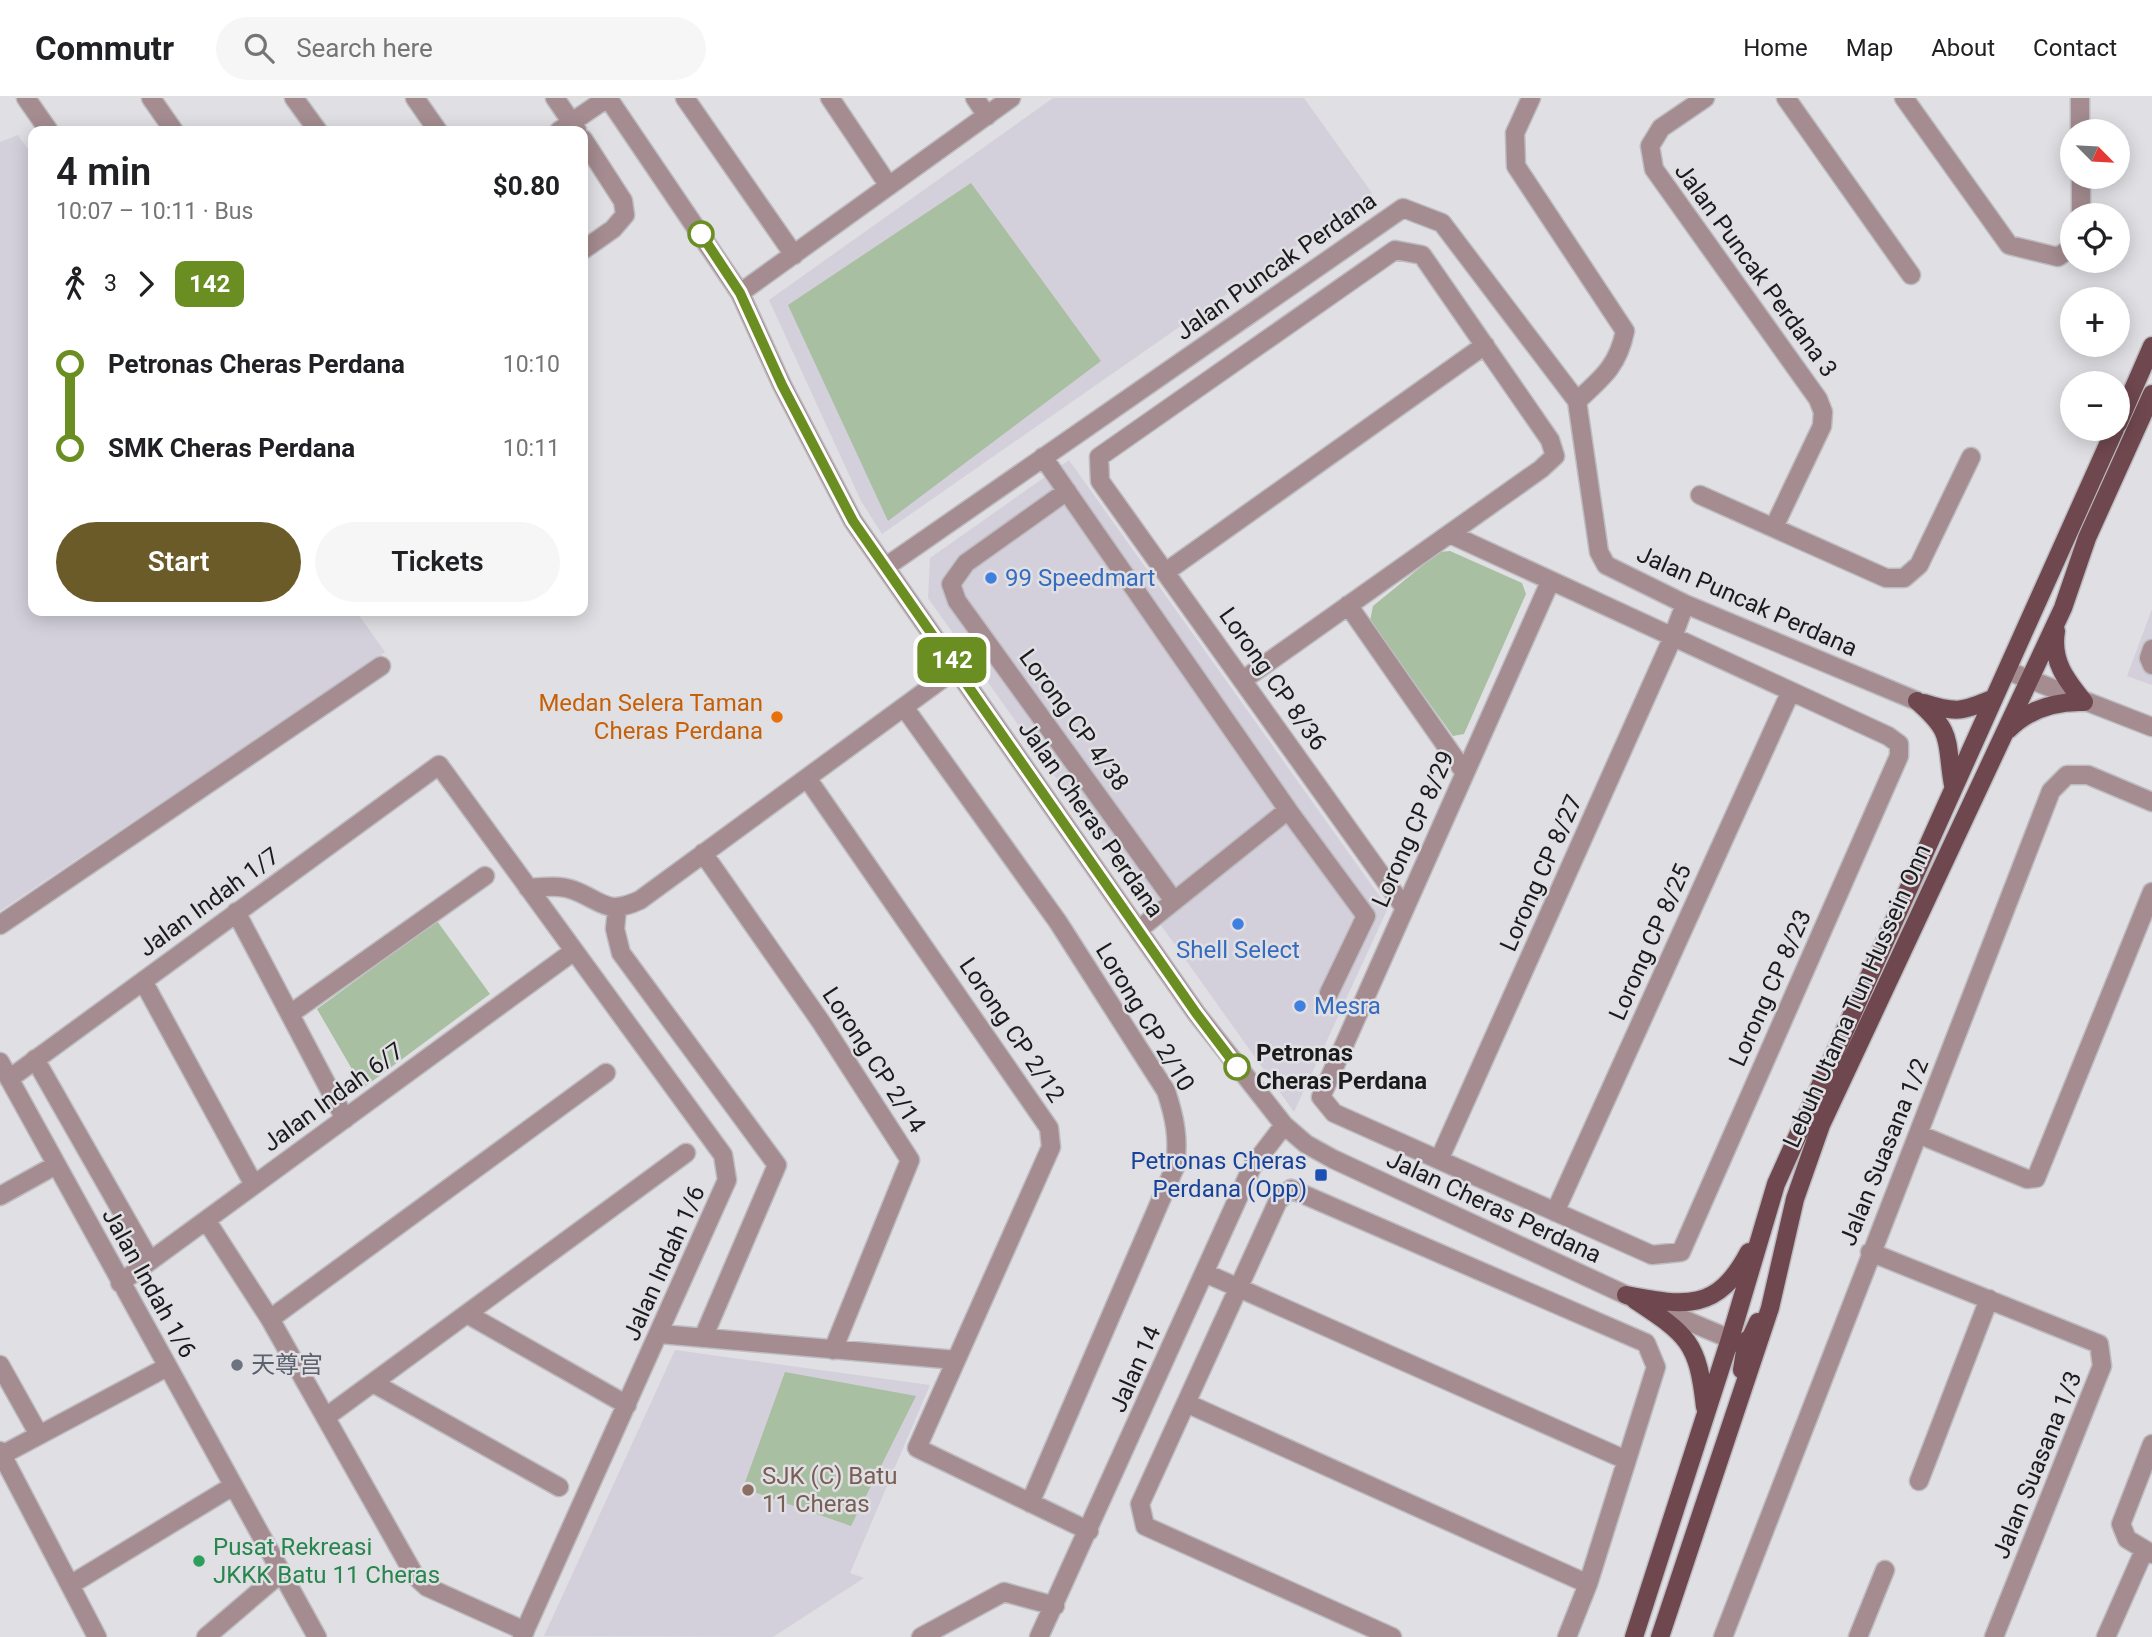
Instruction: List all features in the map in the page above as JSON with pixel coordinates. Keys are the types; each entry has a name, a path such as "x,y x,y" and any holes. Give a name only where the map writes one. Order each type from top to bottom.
{"main road":[{"path":"2130,396 2152,346"},
{"name":"Lebuh Utama Tun Hussein Onn","path":"1660,1637 1770,1308 1795,1199 1821,1125 2057,620 2087,538 2152,394"},
{"name":"Lebuh Utama Tun Hussein Onn","path":"1634,1637 1706,1416 1736,1342 1761,1229 1792,1144 2110,441"},
{"path":"2057,620 2055,657 2064,678 2084,702"},
{"path":"1917,701 1951,711 1966,710 1992,699"},
{"path":"1917,701 1940,720 1948,733 1953,785"},
{"path":"2003,735 2022,718 2045,706 2084,702"},
{"path":"1626,1295 1678,1305 1710,1298 1725,1287 1761,1229"},
{"path":"1725,1441 1728,1412 1745,1361 1736,1342 1756,1327 1772,1274 1778,1266"},
{"path":"1626,1295 1684,1335 1695,1352 1706,1416"}],"street":[{"path":"26,98 46,126"},
{"path":"151,98 171,126"},
{"path":"294,98 314,126"},
{"path":"415,98 435,126"},
{"path":"555,98 568,126"},
{"path":"572,126 607,98"},
{"name":"Jalan Cheras Perdana","path":"607,98 740,293 782,385 853,521 887,566 1196,1013 1284,1125 1306,1144 1333,1159 1626,1295 1736,1342"},
{"path":"685,98 794,255"},
{"path":"830,98 889,186"},
{"path":"975,98 987,116"},
{"path":"740,293 1011,98"},
{"path":"1531,98 1515,133 1516,166 1625,331 1620,355 1577,401"},
{"name":"Jalan Puncak Perdana 3","path":"1705,98 1661,128 1650,146 1654,169 1818,399 1823,412 1822,426 1774,527"},
{"path":"1786,98 1911,275"},
{"path":"1904,98 2009,245 2060,251"},
{"path":"2080,98 2080,119"},
{"path":"588,147 623,201 625,215 613,229 588,246"},
{"name":"Jalan Puncak Perdana","path":"887,566 1402,208 1442,223 1577,401 1599,552 1606,565 1685,604 1917,701"},
{"name":"Lorong CP 8/36","path":"1404,907 1167,571 1100,481 1099,457 1395,250 1422,255 1485,345"},
{"path":"1167,571 1485,345 1550,440 1555,456 1541,469 1243,680"},
{"path":"1043,457 1287,810 1366,916 1329,993"},
{"path":"1700,495 1886,578 1904,578 1919,565 1971,457"},
{"name":"Lorong CP 4/38","path":"1067,491 966,563 951,584 957,601 1174,901"},
{"path":"1450,534 1790,692"},
{"name":"Lorong CP 8/29","path":"1439,1160 1334,1113 1321,1097 1550,582"},
{"name":"Lorong CP 8/27","path":"1439,1160 1672,639 1685,604"},
{"path":"1348,605 1465,773"},
{"path":"0,925 381,666"},
{"path":"528,888 556,887 574,891 600,906 617,909 640,900 957,668"},
{"path":"2008,671 2152,727"},
{"name":"Lorong CP 8/23","path":"1555,1212 1652,1255 1681,1252 1899,756 1899,744 1888,736 1790,692"},
{"name":"Lorong CP 8/25","path":"1555,1212 1790,692"},
{"name":"Lorong CP 2/10","path":"904,707 1058,922 1166,1091 1176,1121 1178,1145 1175,1167 1030,1503"},
{"name":"Jalan Indah 1/6","path":"439,765 723,1155 727,1180 524,1634"},
{"name":"Jalan Indah 1/7","path":"9,1079 439,765"},
{"name":"Jalan Suasana 1/2","path":"1723,1637 1870,1252 2051,791 2067,775 2088,775 2152,802"},
{"name":"Lorong CP 2/12","path":"807,778 1049,1128 1051,1147 917,1448 1030,1503"},
{"path":"1139,930 1287,810"},
{"name":"Lorong CP 2/14","path":"703,853 821,1022 910,1160 833,1350"},
{"path":"290,1014 485,876"},
{"path":"1918,1134 2027,1179 2036,1178 2152,892"},
{"path":"617,909 615,929 621,953 776,1165 703,1338"},
{"path":"236,912 345,1119"},
{"name":"Jalan Indah 6/7","path":"120,1283 574,951"},
{"path":"143,981 254,1185"},
{"path":"35,1059 150,1261"},
{"name":"Jalan Indah 1/6","path":"0,1062 317,1637"},
{"path":"270,1319 606,1073"},
{"name":"Jalan 14","path":"1039,1637 1252,1167 1284,1125"},
{"path":"326,1417 686,1153"},
{"path":"1439,1160 1555,1212"},
{"path":"0,1196 56,1165"},
{"path":"1392,1637 1145,1526 1140,1504 1278,1201 1291,1189 1646,1343 1656,1367 1588,1584 1567,1637"},
{"path":"206,1220 270,1319 415,1576 427,1587 524,1634"},
{"name":"Jalan Suasana 1/3","path":"1870,1252 2099,1344 2102,1366 1994,1637"},
{"path":"1205,1273 1626,1460"},
{"path":"1919,1481 1989,1300"},
{"path":"467,1314 627,1405"},
{"path":"660,1334 956,1360"},
{"path":"0,1365 38,1433"},
{"path":"97,1637 1,1454 167,1367"},
{"path":"373,1383 559,1487"},
{"path":"1186,1403 1588,1584"},
{"path":"2106,1637 2148,1553 2127,1539 2121,1524 2152,1444"},
{"path":"69,1585 233,1486"},
{"path":"1030,1503 1089,1531"},
{"path":"1858,1637 1885,1570"},
{"path":"206,1637 281,1573"},
{"path":"921,1637 1004,1592 1055,1606"}],"shaded area":[{"path":"1053,98 1304,98 1372,193 882,534 861,501 769,300"},
{"path":"18,135 28,149 28,616 360,616 385,652 0,911 0,142"},
{"path":"1069,460 1388,908 1294,1112 928,598 930,558"},
{"path":"2152,609 2152,685 2127,676"},
{"name":"SJK (C) Batu 11 Cheras","path":"675,1350 930,1385 850,1573 864,1578 773,1637 544,1636"}],"green space":[{"path":"971,183 1101,361 888,521 788,305"},
{"path":"1450,551 1522,583 1526,594 1464,734 1453,736 1370,621 1373,606 1439,552"},
{"path":"437,921 490,994 363,1088 317,1009"},
{"path":"785,1372 916,1396 851,1526 743,1488"}],"bus line":[{"name":"142","path":"701,234 740,293 782,385 853,521 887,566 1196,1013 1237,1067"}],"place":[{"name":"99 Speedmart","path":"991,578"},
{"name":"Medan Selera Taman Cheras Perdana","path":"777,717"},
{"name":"Shell Select","path":"1238,924"},
{"name":"Mesra","path":"1300,1006"},
{"name":"Petronas Cheras Perdana","path":"1237,1067"},
{"name":"Petronas Cheras Perdana (Opp)","path":"1321,1175"},
{"name":"天尊宫","path":"237,1365"},
{"name":"SJK (C) Batu 11 Cheras","path":"748,1490"},
{"name":"Pusat Rekreasi JKKK Batu 11 Cheras","path":"199,1561"}]}
